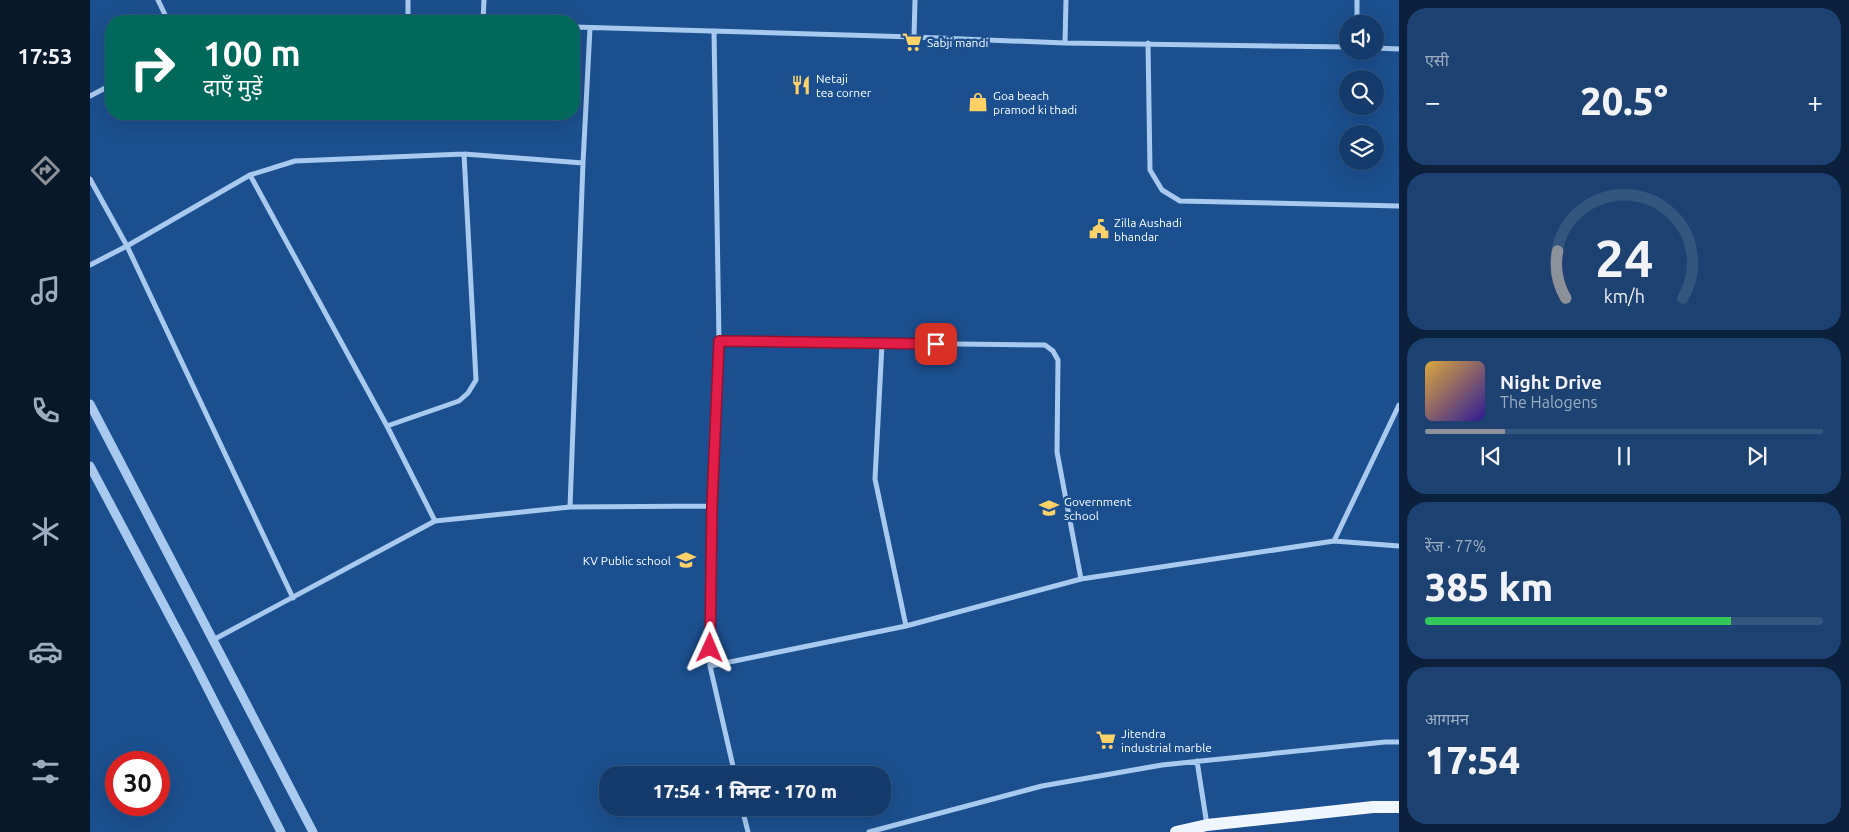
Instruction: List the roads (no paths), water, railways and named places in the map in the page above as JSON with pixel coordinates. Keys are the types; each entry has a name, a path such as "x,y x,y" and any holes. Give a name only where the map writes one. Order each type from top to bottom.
{"main road":[{"path":"1176,832 1207,825 1374,807 1399,807"}],"street":[{"path":"158,0 165,15"},
{"path":"408,0 408,15"},
{"path":"483,15 484,0"},
{"path":"914,36 915,0"},
{"path":"1065,43 1066,0"},
{"path":"1357,0 1357,15"},
{"path":"580,27 914,36 1065,43 1339,47"},
{"path":"570,507 590,28"},
{"path":"714,31 719,341 712,506 710,666 733,766"},
{"path":"1148,43 1150,170 1162,190 1180,201 1399,206"},
{"path":"1384,48 1399,49"},
{"path":"90,96 105,88"},
{"path":"90,265 127,246 250,175 295,161 464,154 583,163"},
{"path":"387,426 459,401 468,393 476,380 464,154"},
{"path":"250,175 387,426 435,521"},
{"path":"90,179 127,246 293,598"},
{"path":"719,341 1045,345 1053,351 1058,360 1057,452 1081,579"},
{"path":"882,344 874,478 906,626"},
{"path":"90,404 313,832"},
{"path":"1334,541 1399,405"},
{"path":"90,466 193,660 281,832"},
{"path":"212,640 435,521 570,507 712,506"},
{"path":"710,666 906,626 1081,579 1334,541 1399,546"},
{"path":"868,832 1042,786 1162,765 1399,742"},
{"path":"1197,761 1207,825"},
{"path":"744,816 748,832"}],"place":[{"name":"Sabji mandi","path":"912,42"},
{"name":"Netaji tea corner","path":"801,85"},
{"name":"Goa beach pramod ki thadi","path":"978,102"},
{"name":"Zilla Aushadi bhandar","path":"1099,229"},
{"name":"Government school","path":"1049,508"},
{"name":"KV Public school","path":"686,560"},
{"name":"Jitendra industrial marble","path":"1106,740"}]}
